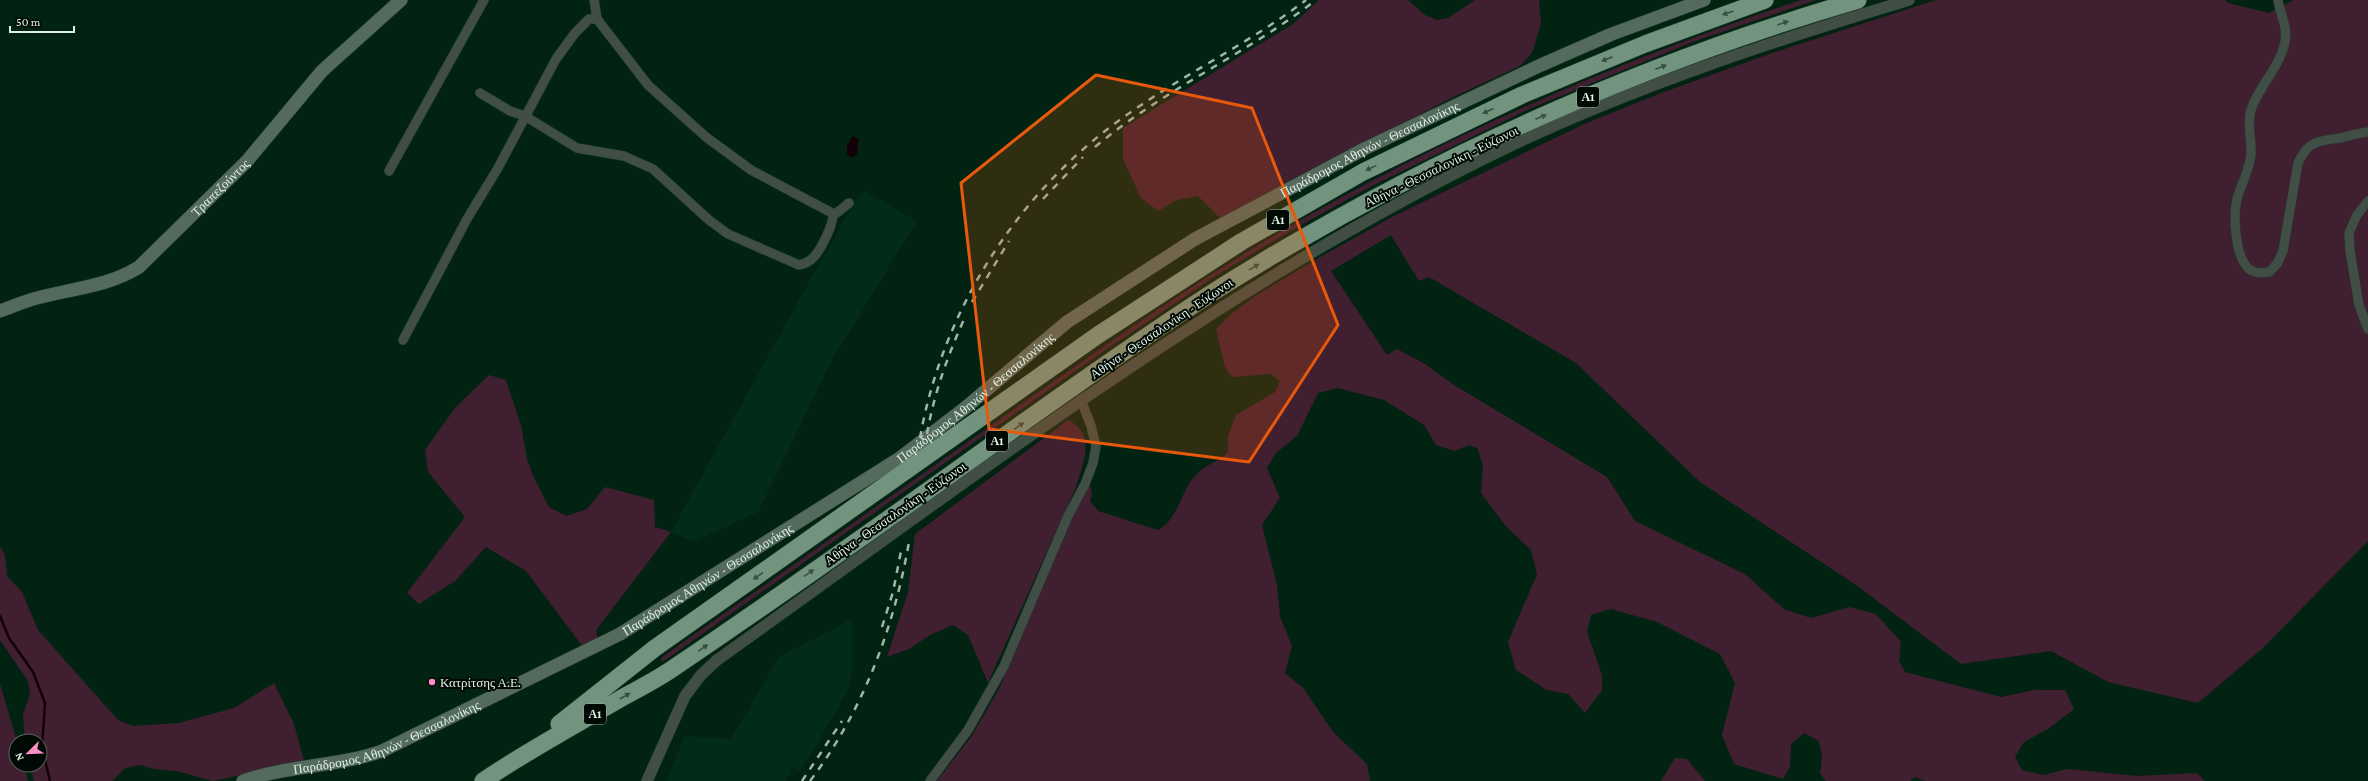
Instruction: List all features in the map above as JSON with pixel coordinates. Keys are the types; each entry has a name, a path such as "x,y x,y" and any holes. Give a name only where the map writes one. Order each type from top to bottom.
{"highway":[{"name":"Αθήνα - Θεσσαλονίκη - Εύζωνοι","path":"483,781 518,757 655,648 1098,335 1208,262 1363,172 1516,98 1645,44 1765,0"},
{"name":"Αθήνα - Θεσσαλονίκη - Εύζωνοι","path":"518,757 671,670 1114,357 1224,285 1330,222 1445,163 1534,120 1699,52 1803,16 1858,0"}],"main road":[{"name":"Τραπεζούντος","path":"0,311 41,296 99,285 120,278 139,267 247,160 322,71 401,0"},
{"name":"Παράδρομος Αθηνών - Θεσσαλονίκης","path":"243,781 274,772 350,760 382,751 603,644 900,458 965,408 1067,322 1195,239 1366,148 1541,64 1612,34 1704,0"}],"street":[{"path":"389,171 484,0"},
{"path":"594,0 597,19 648,85 706,137 751,170 832,213 834,216"},
{"path":"647,781 685,696 701,675 717,660 1081,400 1177,337 1343,235 1507,148 1600,106 1686,74 1822,26 1909,0"},
{"path":"2278,0 2285,23 2286,41 2277,64 2252,108 2249,121 2252,139 2251,156 2247,174 2238,197 2235,213 2236,232 2243,260 2250,269 2260,274 2270,272 2283,251 2298,163 2303,151 2312,144 2324,140 2368,132"},
{"path":"402,340 467,219 498,168 525,116 565,46 589,20 597,19"},
{"path":"480,93 510,111 525,116 577,148 624,156 648,167 709,220 728,234 799,265 807,263 814,257 833,222 834,216 849,203"},
{"path":"2368,201 2357,216 2350,233 2350,251 2359,305 2368,329"},
{"path":"930,781 968,730 1000,673 1068,516 1085,484 1093,463 1096,446 1091,426 1081,400"}],"highlighted area":[{"path":"1096,75 1252,108 1338,325 1249,462 989,429 961,183"}],"shaded area":[{"path":"1319,0 1408,0 1425,15 1437,20 1448,18 1475,0 1539,0 1541,24 1532,53 1520,66 1451,98 1222,220 1198,196 1177,200 1158,211 1141,198 1123,159 1123,128 1293,24"},
{"path":"1801,0 1816,0 1695,41 1529,109 1370,187 1285,234 1217,275 1108,348 664,661 661,661 662,657 1099,350 1170,301 1280,232 1405,164 1534,102 1667,48"},
{"path":"1936,0 2225,0 2228,3 2269,13 2293,0 2368,0 2368,541 2264,647 2198,703 2108,682 2051,651 1961,664 1856,585 1700,482 1576,363 1429,277 1419,281 1391,235 1331,271 1387,355 1397,349 1425,364 1454,385 1607,477 1635,521 1745,574 1784,609 1811,618 1850,607 1876,614 1901,642 1899,661 1905,672 2001,697 2034,690 2065,690 2074,709 2048,729 2024,742 2015,757 2022,770 2043,775 2068,769 2137,776 2197,773 2205,781 1925,781 1915,777 1910,781 1826,781 1820,773 1822,757 1819,741 1804,733 1791,744 1790,767 1783,779 1734,764 1722,735 1735,683 1720,654 1657,622 1611,609 1591,615 1587,632 1602,675 1602,690 1585,713 1568,694 1547,690 1516,670 1508,642 1537,574 1531,550 1505,525 1481,493 1483,465 1477,448 1469,445 1454,451 1436,445 1424,425 1384,400 1338,388 1318,393 1297,436 1276,453 1267,468 1280,498 1262,525 1277,585 1280,616 1292,646 1285,673 1303,688 1334,733 1367,764 1370,781 937,781 971,737 998,691 1080,500 1090,484 1092,494 1090,501 1098,511 1158,530 1171,519 1186,489 1196,475 1203,468 1220,459 1228,452 1228,436 1236,415 1275,392 1280,381 1271,374 1232,377 1225,367 1216,329 1231,314 1258,294 1392,217 1584,124 1661,93 1772,53"},
{"path":"852,136 859,139 857,154 852,158 847,155 847,146"},
{"path":"865,191 917,221 832,360 758,512 693,542 671,532 810,280 855,202"},
{"path":"489,375 506,380 521,425 527,459 533,475 549,507 567,516 587,509 605,487 654,500 655,527 671,532 596,630 598,640 583,647 526,571 486,547 455,581 419,604 407,593 465,517 428,472 425,450 455,408"},
{"path":"1068,420 1077,426 1085,441 1084,460 1081,470 1075,489 988,683 968,635 953,625 930,635 909,649 887,657 908,592 915,534"},
{"path":"0,547 5,555 7,576 22,592 38,630 118,720 133,726 179,723 234,708 274,683 294,724 304,761 213,781 177,771 154,769 139,765 125,768 112,781 34,781 32,773 48,773 48,733 24,733 23,715 30,694 28,681 0,640"},
{"path":"852,619 852,672 847,692 801,771 792,767 786,781 667,781 684,736 731,739 779,657"},
{"path":"0,684 15,733 8,733 8,773 26,773 28,781 0,781"},
{"path":"1675,758 1687,759 1705,781 1661,781"}],"waterway":[{"path":"0,616 9,638 33,672 45,703 42,747 50,781"}],"railway":[{"path":"920,438 931,389 947,342 968,297 993,254 1022,214 1055,176 1091,142 1131,112 1263,30 1306,0"},
{"path":"1095,147 1148,108 1262,38 1316,0"},
{"path":"1043,199 1083,157"},
{"path":"972,302 1009,241"},
{"path":"927,434 942,374 965,317"},
{"path":"810,781 846,726 874,668 895,606 909,542"},
{"path":"882,627 893,592 902,546"},
{"path":"802,781 842,721"}],"place":[{"name":"Κατρίτσης Α.Ε.","path":"432,682"}]}
